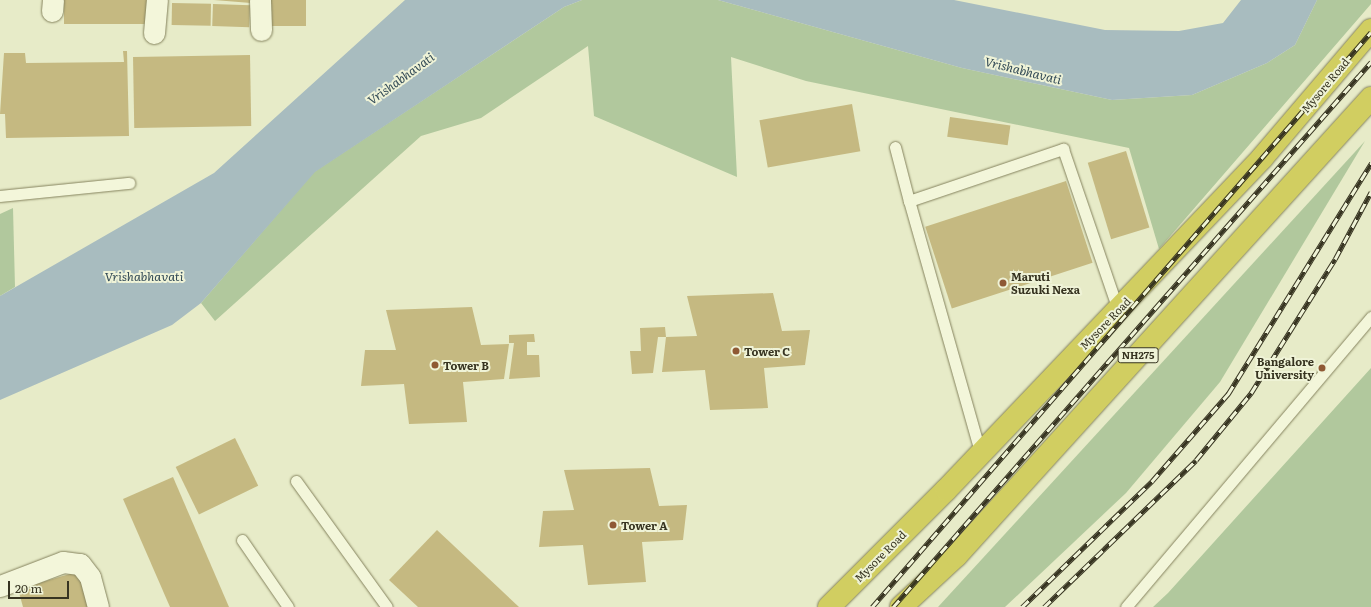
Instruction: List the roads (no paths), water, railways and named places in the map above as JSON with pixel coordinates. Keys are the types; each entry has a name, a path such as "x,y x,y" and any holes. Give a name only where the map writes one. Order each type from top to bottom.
{"highway":[{"name":"Mysore Road","path":"829,607 980,454 1262,158 1371,30"},
{"name":"NH275","path":"901,607 956,556 1371,98"}],"street":[{"path":"154,33 157,0"},
{"path":"260,0 261,30"},
{"path":"0,586 63,562 80,564 90,577 98,607"}],"lane":[{"path":"895,147 980,454"},
{"path":"909,201 1063,149 1118,310"},
{"path":"0,196 129,182"},
{"path":"1126,607 1371,317"},
{"path":"296,481 387,607"},
{"path":"242,540 288,607"}],"water":[{"name":"Vrishabhavati","path":"405,0 582,0 564,7 315,172 201,303 172,325 0,400 0,296 214,173"},
{"name":"Vrishabhavati","path":"718,0 954,0 1105,30 1179,31 1223,23 1241,0 1317,0 1295,45 1267,63 1192,95 1112,100 962,68"}],"railway":[{"path":"872,607 1371,32"},
{"path":"893,607 1371,62"},
{"path":"1022,607 1152,481 1228,394 1371,163"},
{"path":"1044,607 1196,460 1251,393 1335,259 1371,192"}],"place":[{"name":"Maruti Suzuki Nexa","path":"1003,283"},
{"name":"Tower C","path":"736,351"},
{"name":"Tower B","path":"435,365"},
{"name":"Bangalore University","path":"1322,368"},
{"name":"Tower A","path":"613,525"}]}
